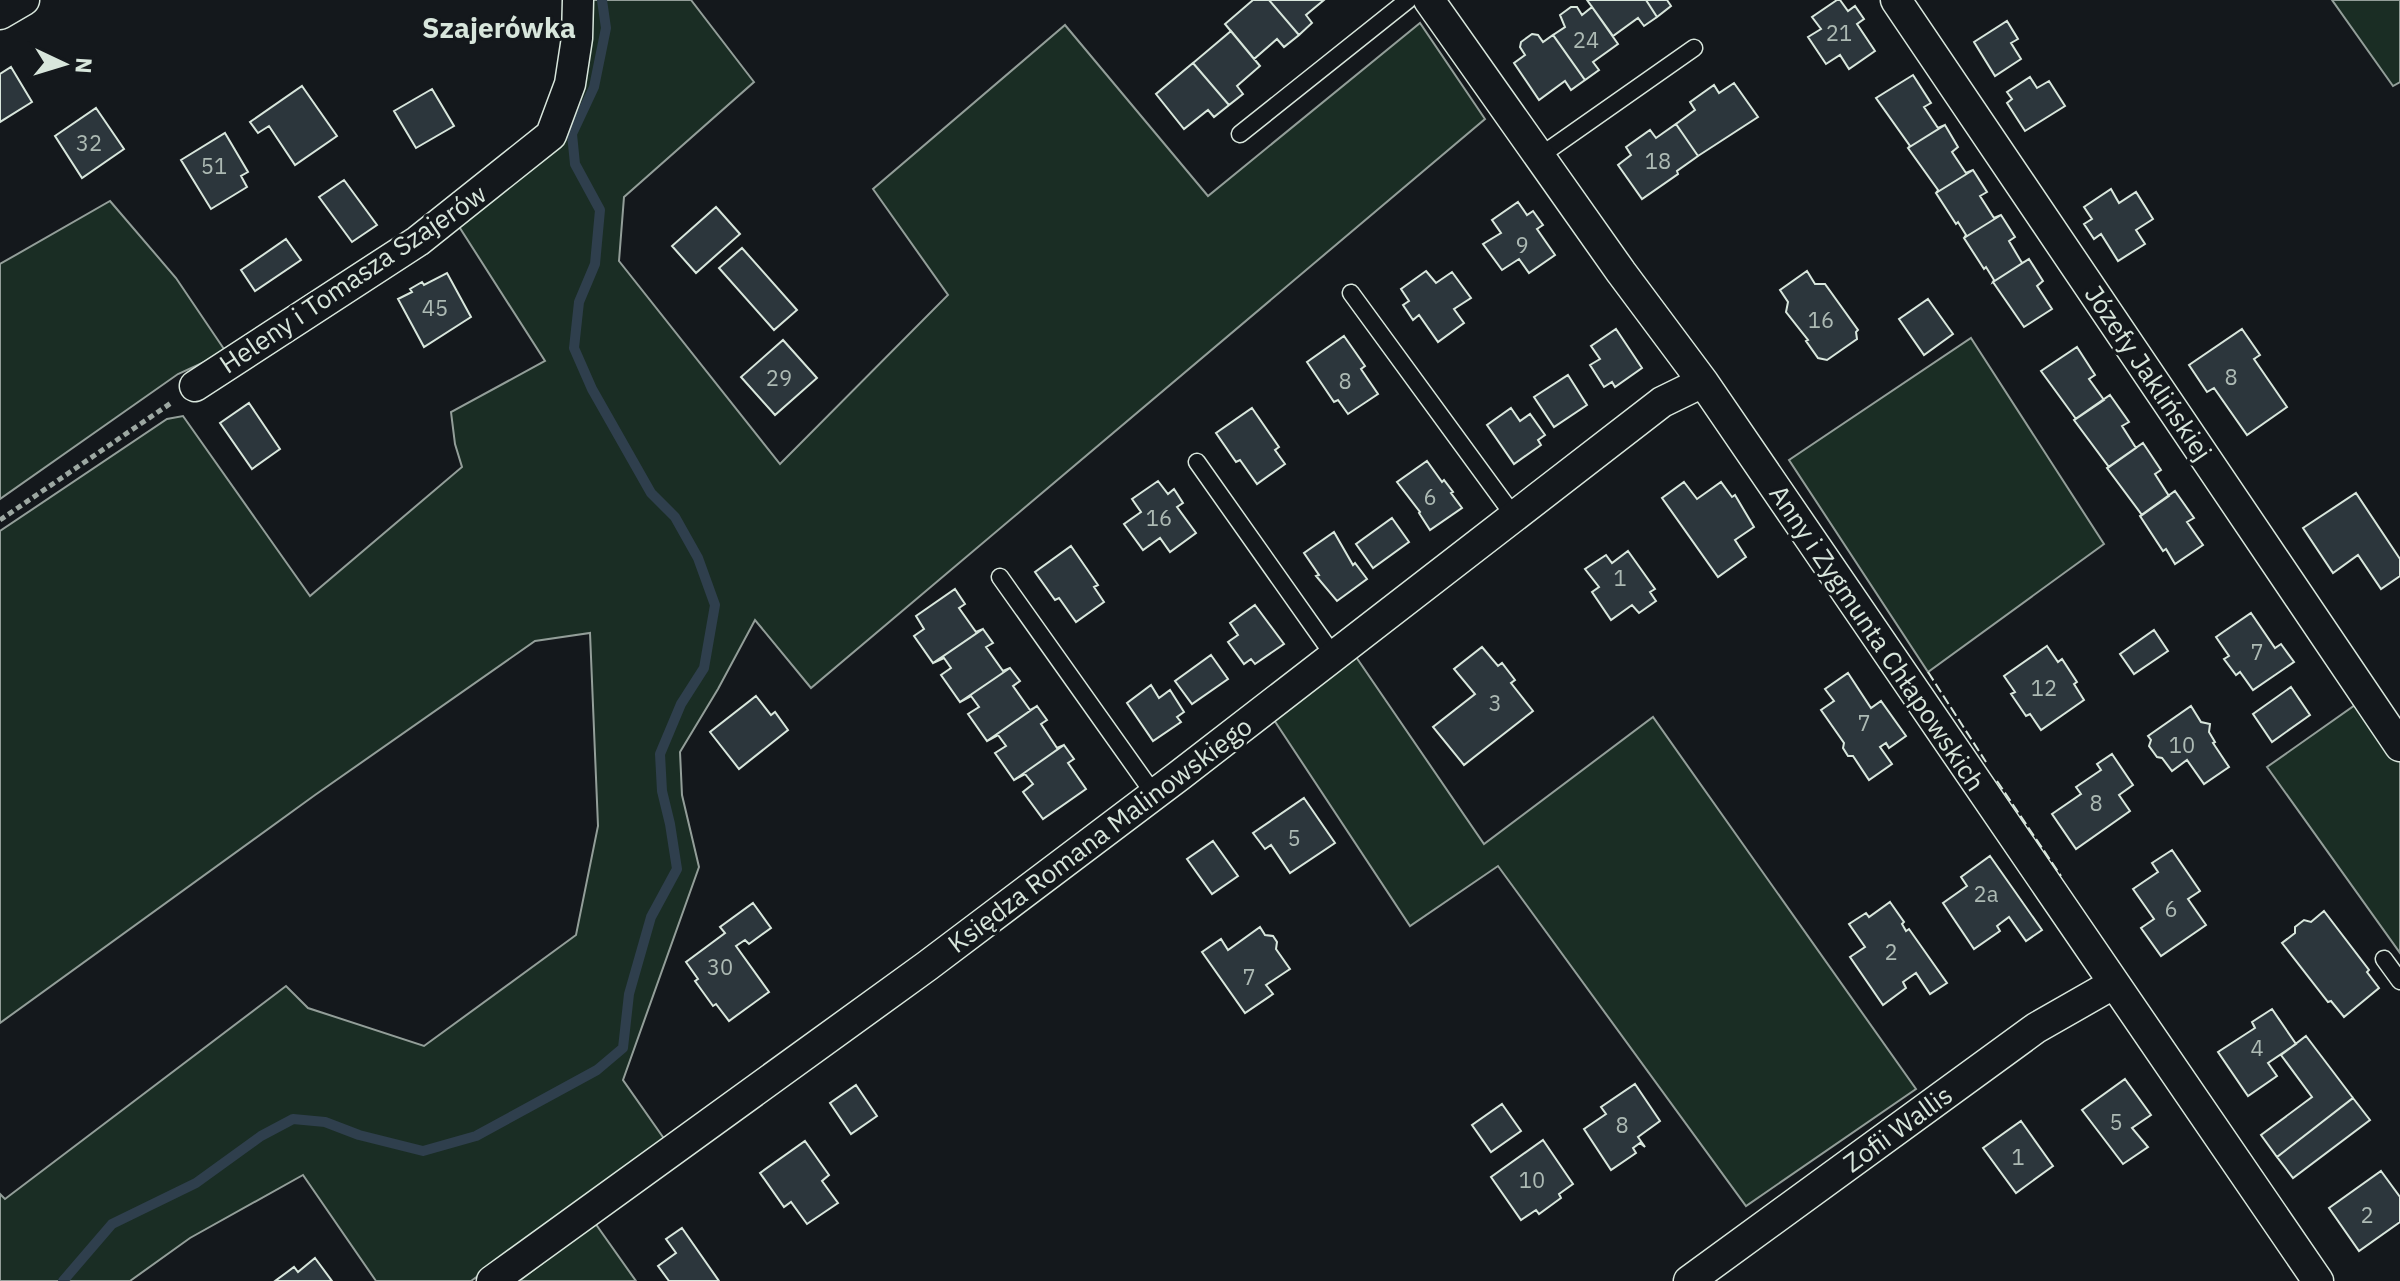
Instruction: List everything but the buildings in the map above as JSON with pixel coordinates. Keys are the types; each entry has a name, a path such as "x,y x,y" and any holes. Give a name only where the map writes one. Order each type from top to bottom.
{"street":[{"path":"0,14 24,0"},
{"name":"Heleny i Tomasza Szajerów","path":"195,386 418,241 551,135 570,84 577,38 578,0"},
{"name":"Anny i Zygmunta Chłapowskich","path":"1429,0 1621,272 1703,382 2318,1281"},
{"name":"Józefy Jaklińskiej","path":"1896,0 2400,746"},
{"name":"Księdza Romana Malinowskiego","path":"492,1281 927,966 1662,402 1703,382"},
{"name":"Zofii Wallis","path":"1689,1281 2036,1028 2113,984"}],"lane":[{"path":"1240,134 1408,0"},
{"path":"1540,156 1694,48"},
{"path":"1351,293 1514,516"},
{"path":"1197,462 1334,656"},
{"path":"1000,577 1154,794"},
{"path":"2384,959 2400,981"}],"path":[{"path":"0,520 195,386"}],"green space":[{"path":"587,0 691,0 754,82 624,197 619,261 780,464 948,295 873,189 1065,25 1208,196 1420,23 1485,119 811,688 755,620 680,752 682,795 699,867 623,1080 665,1140 471,1281 376,1281 303,1175 190,1238 130,1281 0,1281 0,1194 5,1199 286,986 308,1008 424,1046 576,935 598,826 590,633 535,641 315,795 0,1023 0,531 167,419 183,416 310,596 462,467 451,412 545,361 458,225 537,163"},
{"path":"2332,0 2400,0 2400,82 2393,86"},
{"path":"110,201 176,278 226,352 178,374 0,499 0,264"},
{"path":"1971,338 2104,544 1928,672 1789,460"},
{"path":"1354,654 1484,844 1653,717 1916,1089 1746,1206 1498,866 1410,926 1274,720"},
{"path":"2358,703 2400,761 2400,953 2267,767"},
{"path":"595,1223 636,1281 519,1281"}],"waterway":[{"path":"63,1281 112,1224 196,1183 261,1136 293,1119 325,1122 359,1135 423,1151 476,1136 597,1070 623,1048 629,994 651,917 677,869 662,791 660,754 681,704 704,668 715,605 698,558 675,517 651,493 592,389 574,348 579,302 595,264 600,210 575,164 572,134 594,87 606,28 602,0"}],"fence":[{"path":"1928,672 1986,762"},
{"path":"1997,781 2061,876"}],"district":[{"name":"Szajerówka","path":"499,28"}]}
